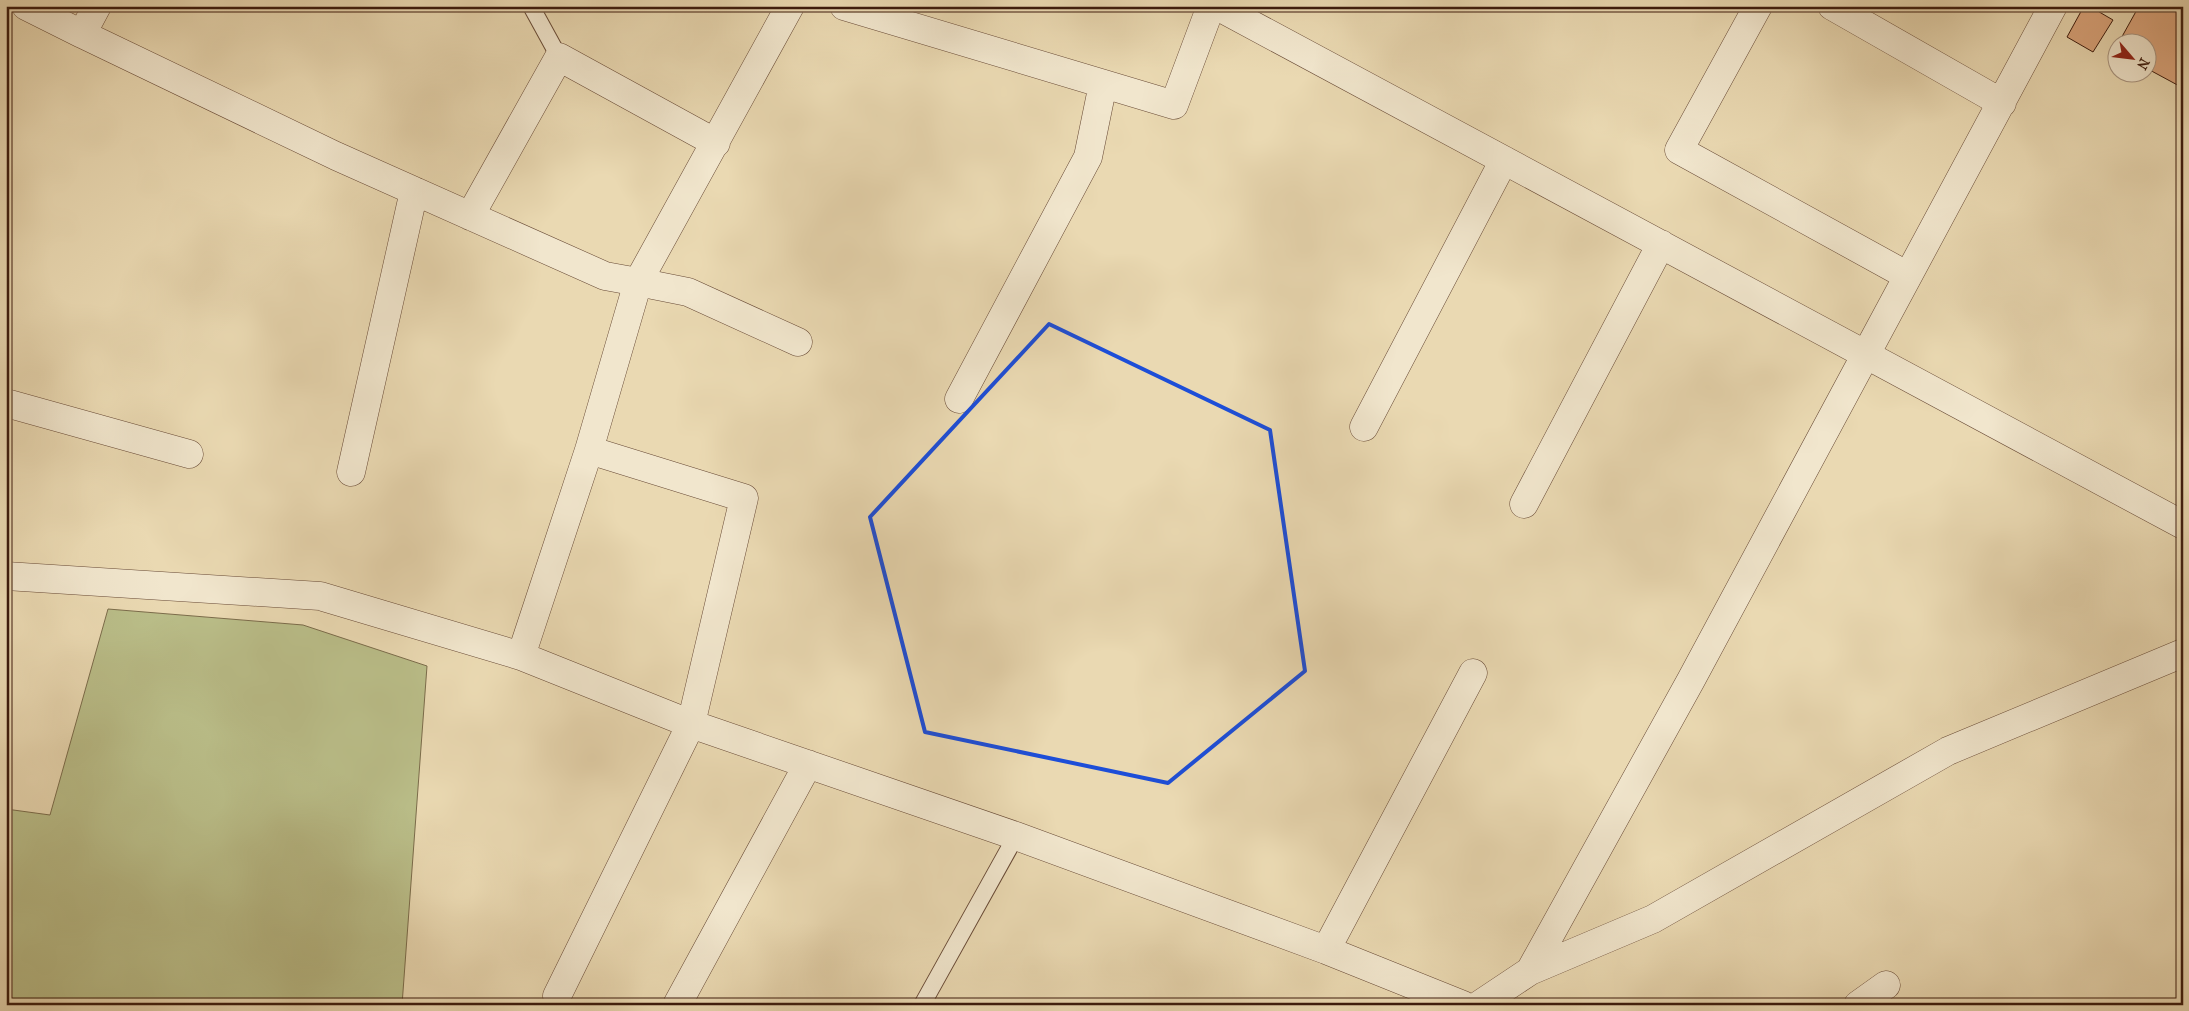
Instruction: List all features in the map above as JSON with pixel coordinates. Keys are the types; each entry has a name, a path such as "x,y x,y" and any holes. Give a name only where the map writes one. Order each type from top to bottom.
{"street":[{"path":"26,6 336,156 605,276 688,292 798,342"},
{"path":"82,34 97,6"},
{"path":"521,656 589,450 638,282 790,6"},
{"path":"844,6 1174,105 1211,6"},
{"path":"1217,6 2183,525"},
{"path":"1758,6 1679,150 1908,276"},
{"path":"1832,6 2002,103"},
{"path":"1530,971 1867,354 2053,6"},
{"path":"470,216 559,57 716,143"},
{"path":"959,399 1088,156 1103,84"},
{"path":"1364,428 1504,160"},
{"path":"351,472 414,191"},
{"path":"1524,504 1661,244"},
{"path":"6,403 189,454"},
{"path":"557,996 691,724 744,498 589,450"},
{"path":"6,576 320,596 521,656 691,724 1016,836 1326,950 1463,1005"},
{"path":"1479,1005 1530,971 1653,918 1948,752 2183,653"},
{"path":"1326,950 1473,673"},
{"path":"678,1005 808,764"},
{"path":"1858,1005 1886,985"}],"lane":[{"path":"530,6 559,57"},
{"path":"922,1005 1016,836"}],"highlighted area":[{"path":"1049,324 1270,430 1305,671 1168,783 925,732 870,517"}],"green space":[{"path":"108,609 303,625 427,666 402,1005 6,1005 6,809 50,815"}],"building":[{"path":"2084,6 2089,6 2113,20 2093,52 2067,37"},
{"path":"2139,6 2183,6 2183,88 2156,73 2156,32 2125,32"}]}
